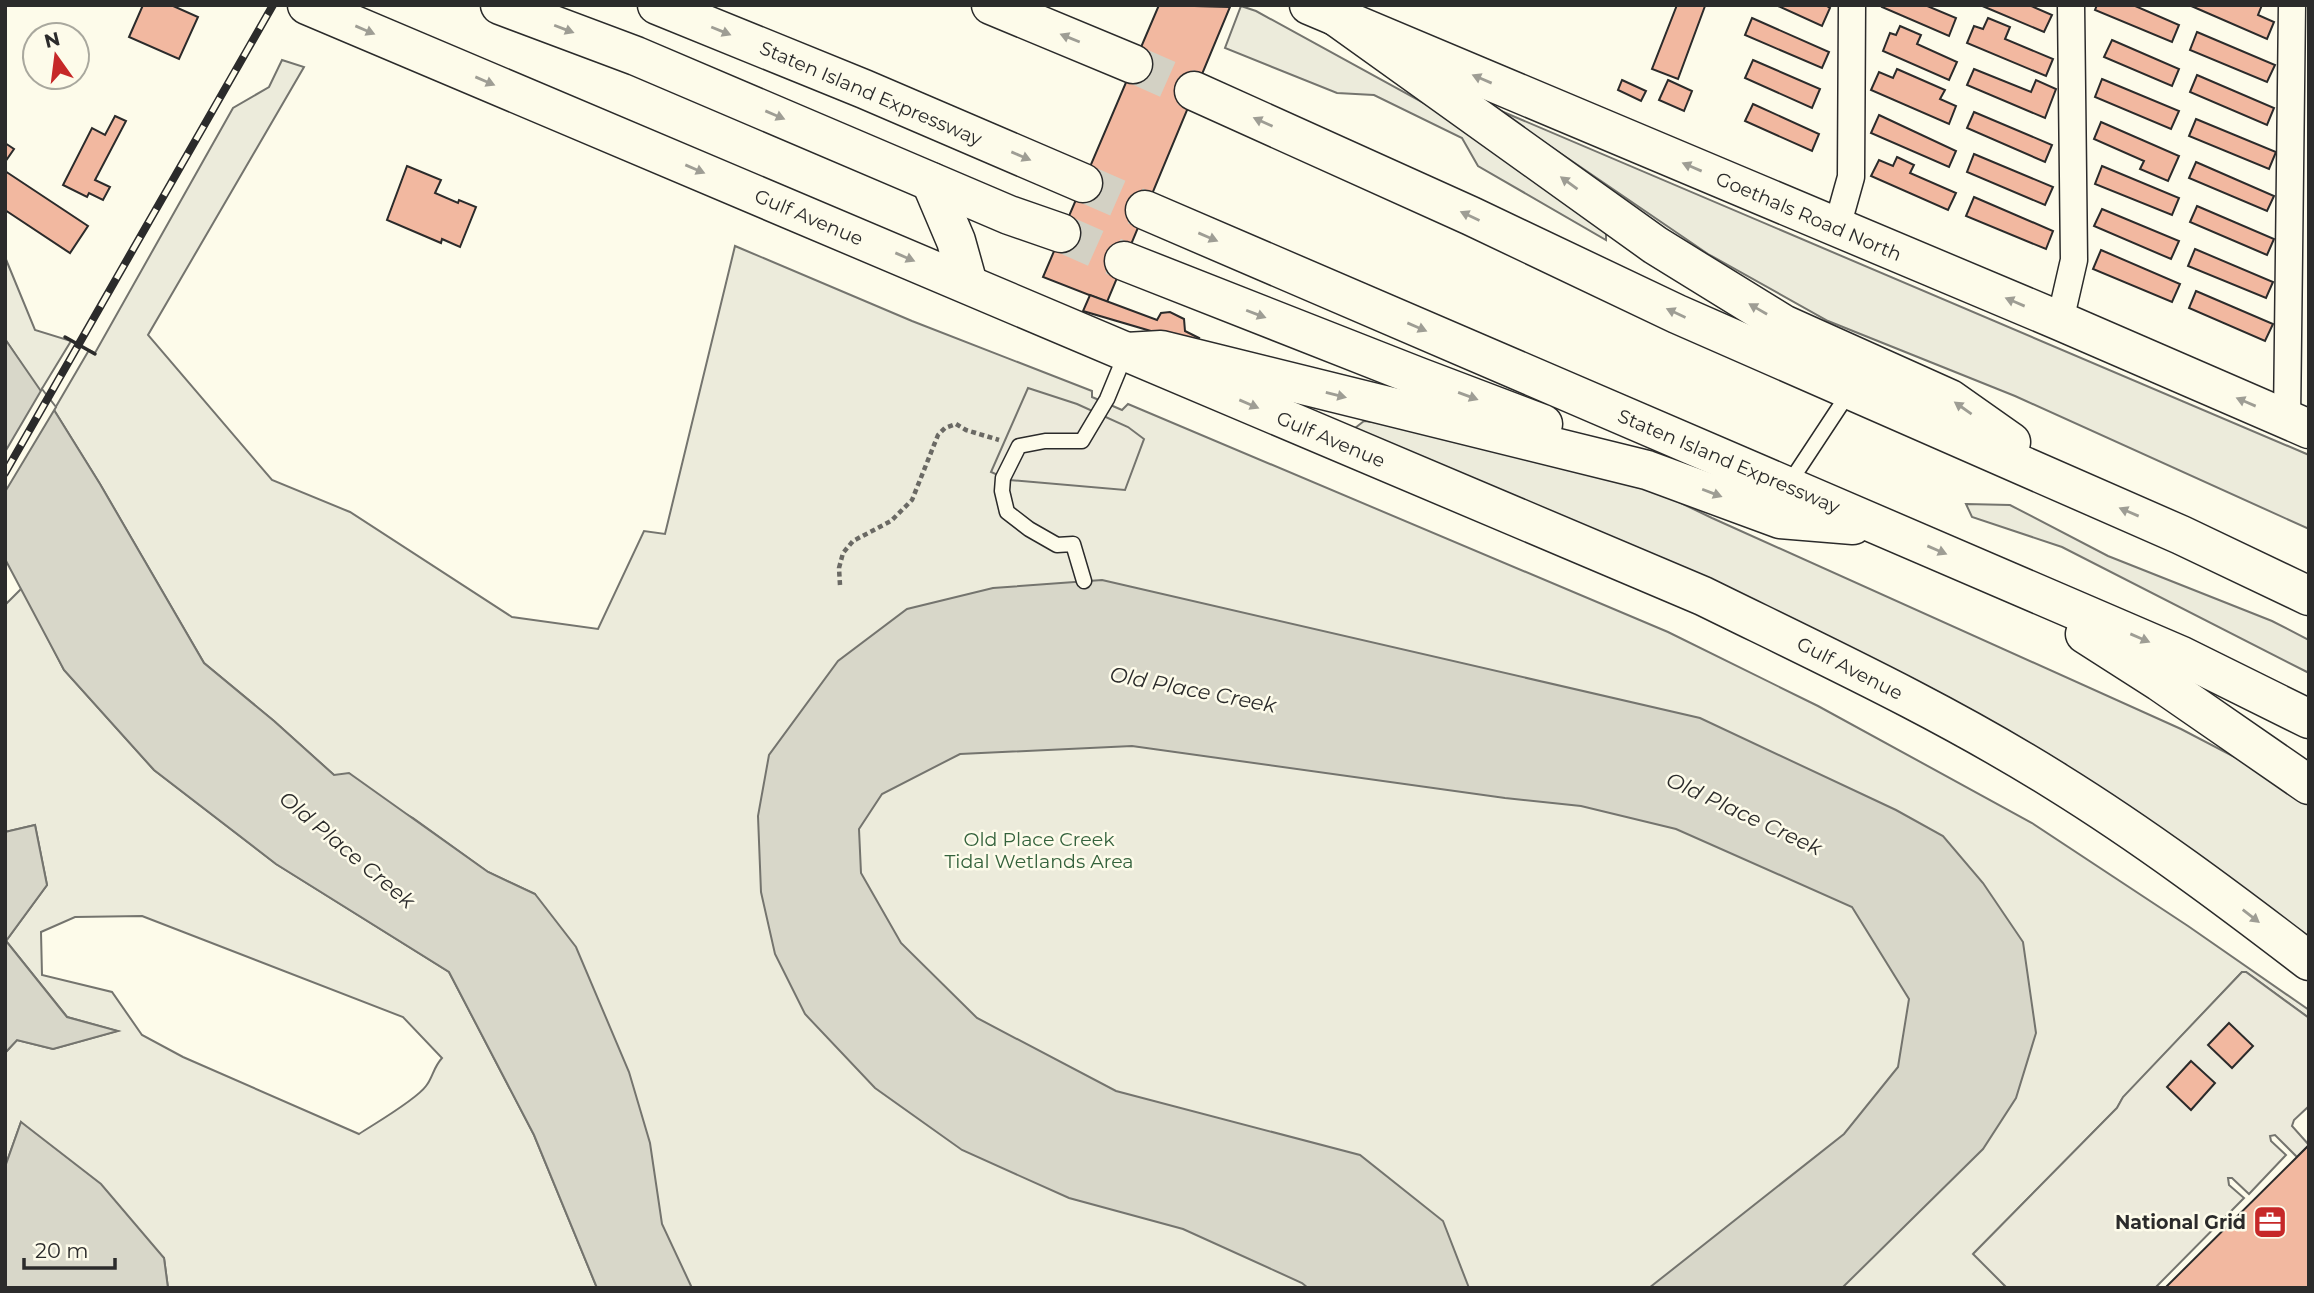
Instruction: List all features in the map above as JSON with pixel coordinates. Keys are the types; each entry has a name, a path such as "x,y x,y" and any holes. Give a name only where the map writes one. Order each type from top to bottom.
{"main road":[{"name":"Gulf Avenue","path":"307,5 1703,596 1921,704 2056,781 2196,876 2309,961"},
{"path":"500,5 636,56 1009,215 1061,233"},
{"name":"Staten Island Expressway","path":"657,5 864,89 1083,183"},
{"path":"991,5 1029,13 1133,64"},
{"path":"1321,10 1698,273 1783,324 1950,399 2078,490"},
{"name":"Goethals Road North","path":"1321,10 2298,424"},
{"path":"1194,91 1471,216 1677,314 2181,535 2309,596"},
{"path":"931,182 960,250 968,284"},
{"name":"Staten Island Expressway","path":"1145,210 1988,571 2182,656 2309,719"},
{"path":"1124,261 1589,441 1647,470 1780,519 1887,528"},
{"path":"1126,352 1161,351 1647,470"},
{"path":"2181,535 2309,567"},
{"path":"1988,571 2160,682 2309,785"},
{"path":"2160,682 2309,759"}],"street":[{"path":"1837,227 1851,177 1852,5"},
{"path":"2060,321 2074,260 2071,5"},
{"path":"2292,5 2298,424"}],"lane":[{"path":"1084,581 1073,544 1057,544 1029,529 1007,512 1002,491 1003,478 1019,446 1045,441 1082,441 1107,400 1126,352"},
{"path":"1787,486 1851,390"}],"path":[{"path":"840,585 839,568 843,554 853,541 891,521 912,500 939,435 945,428 956,424 966,430 1002,440"}],"green space":[{"path":"1241,6 1256,11 1444,114 1606,228 1606,240 1478,166 1462,138 1374,95 1337,93 1225,48"},
{"name":"Old Place Creek Tidal Wetlands Area","path":"282,60 304,67 148,335 272,480 350,512 512,617 598,629 644,531 665,534 735,246 912,321 1092,391 1092,397 1122,410 1128,404 1668,632 1818,706 2032,823 2309,1010 2309,1018 2246,972 2242,972 2122,1099 2117,1108 1974,1253 2007,1288 660,1288 535,894 488,872 413,818 334,775 204,663 54,410 89,350 95,353 233,108 269,87"},
{"path":"1494,108 2309,455 2309,529 2015,396 1828,321 1708,254"},
{"path":"5,257 35,330 71,341 40,392 5,339"},
{"path":"1364,421 1391,424 1637,482 2181,729 2269,775 2309,803 2309,937 2224,874 1350,432"},
{"path":"1966,504 2010,505 2108,556 2272,621 2309,640 2309,673 2062,547 1972,517"},
{"path":"22,588 64,670 154,770 276,864 449,972 534,1135 597,1288 168,1288 164,1258 21,1122 5,1167 5,1053 17,1040 53,1049 117,1031 67,1017 6,941 47,885 35,825 5,832 5,605","holes":["142,916 403,1017 442,1058 421,1092 359,1134 183,1057 142,1035 112,992 42,975 41,932 75,917"]}],"shaded area":[{"path":"1028,388 1077,404 1128,427 1144,439 1125,490 1009,480 991,472"},
{"path":"2242,972 2246,972 2309,1018 2309,1106 2294,1120 2292,1126 2309,1145 2297,1157 2275,1135 2270,1136 2271,1141 2286,1155 2249,1194 2232,1178 2228,1178 2229,1185 2244,1198 2155,1288 2007,1288 1973,1254 2117,1108 2123,1097"}],"water":[{"name":"Old Place Creek","path":"5,339 100,484 204,663 334,775 349,773 488,872 535,894 576,947 629,1072 650,1143 662,1224 692,1288 597,1288 534,1135 449,972 276,864 154,770 64,670 5,559"},
{"name":"Old Place Creek","path":"1102,580 1700,718 1896,810 1943,836 1983,883 2023,942 2036,1033 2016,1098 1983,1149 1842,1288 1649,1288 1844,1134 1898,1067 1909,999 1852,907 1676,829 1581,806 1505,798 1132,746 960,754 882,794 859,829 861,873 901,943 977,1018 1116,1091 1360,1155 1443,1221 1469,1288 1308,1288 1183,1229 1069,1198 962,1150 875,1088 805,1014 775,954 761,892 758,816 769,755 838,661 907,609 993,588"},
{"path":"35,825 47,885 6,941 67,1017 118,1031 53,1049 17,1040 5,1053 5,832"},
{"path":"21,1122 101,1184 164,1258 168,1288 5,1288 5,1167"}],"pier":[{"path":"42,389 56,407 5,492 5,452"}],"building":[{"path":"143,5 171,5 198,17 179,59 129,37"},
{"path":"1159,5 1230,7 1107,302 1043,277"},
{"path":"1677,5 1705,6 1678,79 1652,69"},
{"path":"1776,5 1825,5 1830,8 1822,26"},
{"path":"1925,5 1956,18 1949,36 1882,7"},
{"path":"1980,5 2029,5 2052,15 2044,32"},
{"path":"2097,5 2133,5 2179,25 2172,42 2095,10"},
{"path":"2189,5 2262,5 2258,15 2274,22 2267,39"},
{"path":"1752,18 1829,52 1822,68 1745,35"},
{"path":"1988,18 2010,27 2005,39 2053,59 2046,76 1967,43 1974,26 1983,29"},
{"path":"1900,26 1921,35 1917,44 1957,62 1949,80 1883,51 1890,33 1896,35"},
{"path":"2197,32 2275,65 2267,82 2190,50"},
{"path":"2112,40 2179,69 2172,86 2104,57"},
{"path":"1753,60 1820,89 1812,108 1745,78"},
{"path":"1897,69 1945,90 1940,99 1956,106 1949,124 1871,90 1879,72 1893,78"},
{"path":"1974,69 2031,92 2036,80 2056,89 2045,118 1967,85"},
{"path":"2197,75 2274,108 2267,125 2190,92"},
{"path":"2102,79 2179,111 2171,129 2095,97"},
{"path":"1622,80 1646,91 1641,101 1618,90"},
{"path":"1668,80 1692,91 1684,111 1659,100"},
{"path":"1753,104 1819,134 1812,151 1745,121"},
{"path":"1974,112 2052,145 2045,162 1967,128"},
{"path":"1879,115 1956,151 1949,167 1871,133"},
{"path":"115,116 126,121 95,180 110,187 103,200 89,193 87,197 63,185 92,128 105,135"},
{"path":"2196,119 2276,152 2269,169 2189,136"},
{"path":"2101,122 2179,156 2168,181 2140,169 2144,161 2094,139"},
{"path":"5,143 14,149 5,162"},
{"path":"1974,154 2053,187 2045,205 1967,172"},
{"path":"1897,157 1914,165 1910,173 1956,193 1948,210 1871,176 1879,160 1893,166"},
{"path":"2196,162 2274,196 2267,211 2189,178"},
{"path":"407,166 441,180 435,193 476,207 460,247 442,239 441,243 387,220"},
{"path":"2102,166 2179,198 2172,215 2095,184"},
{"path":"5,171 88,226 70,253 5,210"},
{"path":"1974,197 2053,231 2046,249 1966,216"},
{"path":"2197,206 2274,239 2267,255 2190,222"},
{"path":"2102,209 2179,241 2171,259 2094,226"},
{"path":"2195,249 2273,282 2266,298 2188,266"},
{"path":"2101,250 2180,284 2172,302 2093,269"},
{"path":"2196,291 2273,324 2265,341 2189,308"},
{"path":"1090,295 1157,320 1161,313 1170,312 1184,319 1185,331 1199,338 1195,344 1083,311"},
{"path":"2229,1023 2253,1046 2232,1068 2208,1045"},
{"path":"2191,1061 2215,1083 2191,1110 2167,1087"},
{"name":"National Grid","path":"2309,1145 2309,1288 2165,1288 2297,1157"}],"tunnel":[{"path":"1133,64 1194,91"},
{"path":"1083,183 1145,210"},
{"path":"1061,233 1124,261"}],"railway":[{"path":"5,473 273,5"}],"wall":[{"path":"65,337 95,354"}],"place":[{"name":"National Grid","path":"2270,1222"}]}
